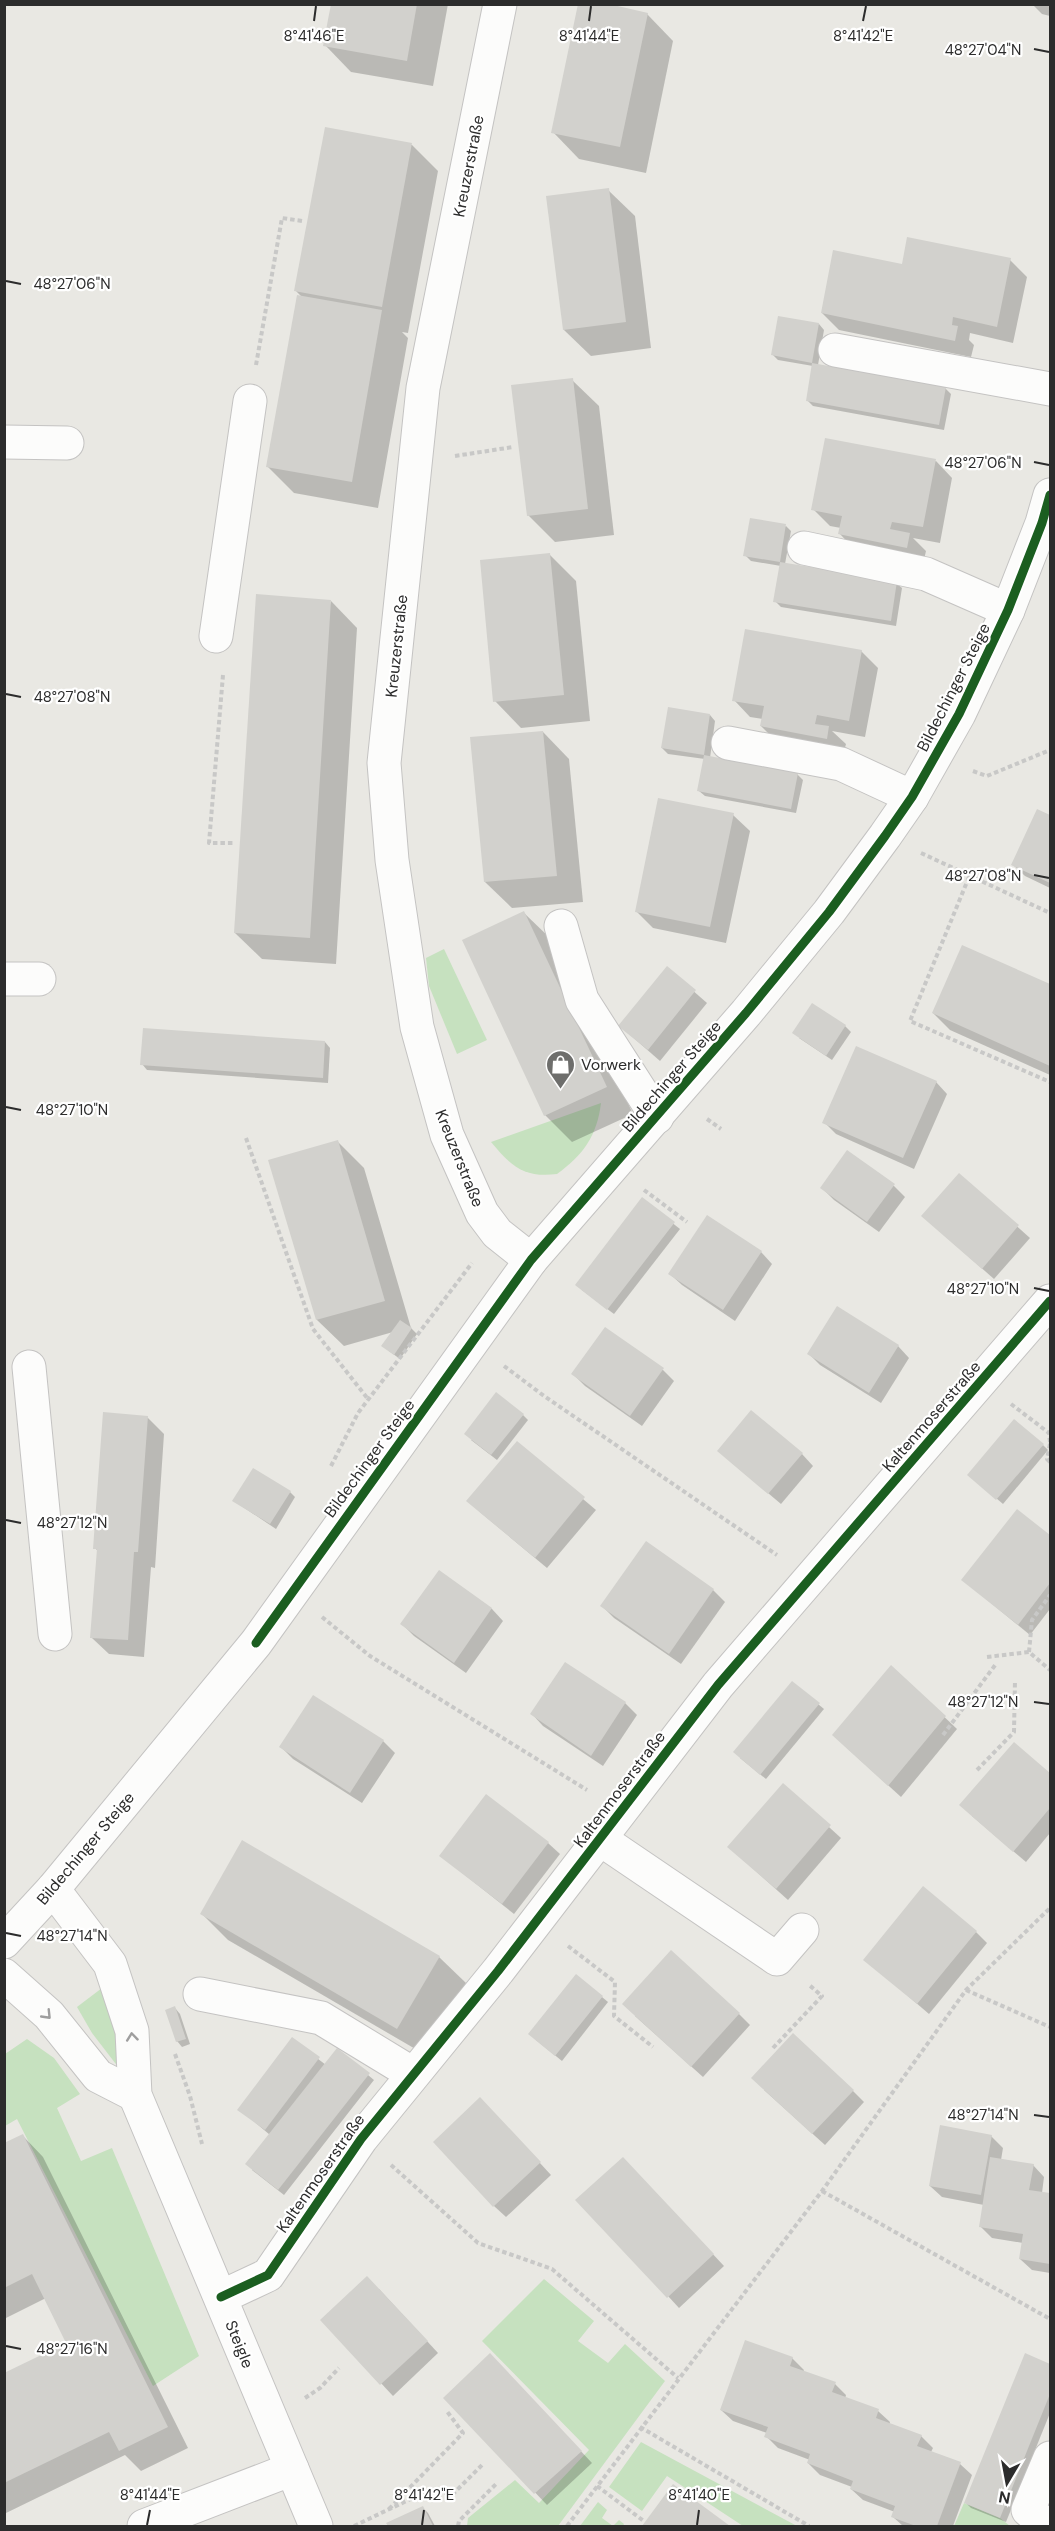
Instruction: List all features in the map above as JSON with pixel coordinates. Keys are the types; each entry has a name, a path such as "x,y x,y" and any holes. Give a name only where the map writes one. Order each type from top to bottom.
{"street":[{"name":"Kreuzerstraße","path":"500,4 423,388 384,763 392,860 417,1027 447,1135 482,1213 497,1233 531,1260"},
{"path":"835,350 1050,389"},
{"path":"216,636 250,401"},
{"path":"4,442 67,443"},
{"name":"Bildechinger Steige","path":"4,1942 53,1889 256,1643 336,1528 531,1260 657,1116 821,921 885,836 912,797 959,714 1008,610 1042,523 1050,495"},
{"path":"804,548 926,574 1008,610"},
{"path":"728,743 841,764 912,797"},
{"path":"561,926 582,1000 657,1116"},
{"path":"4,979 39,979"},
{"name":"Kaltenmoserstraße","path":"221,2297 268,2275 361,2139 536,1922 718,1685 1050,1301"},
{"path":"29,1367 55,1634"},
{"path":"600,1839 777,1959 802,1930"},
{"name":"Steigle","path":"53,1889 110,1964 132,2031 135,2095 316,2526"},
{"path":"4,1975 49,2015 98,2076 135,2095"},
{"path":"200,1994 321,2018 413,2074"},
{"path":"1047,2526 1028,2510 1050,2458"},
{"path":"144,2526 292,2469"}],"path":[{"path":"250,401 282,218 302,221"},
{"path":"415,463 513,447"},
{"path":"216,636 224,662 209,843 234,843"},
{"path":"934,759 987,776 1050,750"},
{"path":"885,836 1050,913"},
{"path":"969,877 910,1021 1050,1082"},
{"path":"246,1138 313,1329 368,1400"},
{"path":"613,1167 687,1221"},
{"path":"495,1359 544,1396 810,1577"},
{"path":"980,1382 1048,1433 1050,1443 1047,1459 1050,1462"},
{"path":"292,1594 370,1656 620,1811"},
{"path":"1029,1652 1032,1620 1050,1595"},
{"path":"987,1657 1029,1652 1050,1670"},
{"path":"943,1735 996,1664"},
{"path":"977,1770 1014,1732 1015,1680"},
{"path":"567,2526 640,2427 822,2191 966,1990 1050,1908"},
{"path":"536,1922 615,1982 614,2016 654,2047"},
{"path":"773,2048 822,1996 777,1959"},
{"path":"966,1990 1050,2027"},
{"path":"361,2139 478,2243 552,2269 678,2378"},
{"path":"822,2191 1050,2319"},
{"path":"386,2511 463,2433 446,2410"},
{"path":"640,2427 809,2526"},
{"path":"354,2526 423,2493 454,2493 484,2463"},
{"path":"458,2526 459,2521 497,2483"},
{"path":"597,2486 645,2522"}],"green space":[{"path":"444,949 487,1040 457,1054 429,986 426,958"},
{"path":"601,1103 596,1125 587,1144 574,1160 557,1174 527,1172 512,1164 491,1142"},
{"path":"102,1988 118,2033 122,2072 92,2033 77,2007"},
{"path":"27,2039 54,2058 80,2094 57,2108 81,2161 112,2148 199,2356 153,2386 17,2119 5,2126 5,2054"},
{"path":"544,2279 594,2321 578,2341 608,2363 625,2344 665,2381 558,2526 467,2526 468,2518 515,2480 539,2503 589,2450 482,2341"},
{"path":"641,2442 797,2526 743,2526 667,2476 642,2511 609,2487"},
{"path":"598,2502 607,2510 602,2518 613,2526 580,2526"},
{"path":"964,2503 1000,2518 1010,2526 954,2526"},
{"path":"619,2520 624,2524 623,2526 613,2526"}],"building":[{"path":"331,4 417,4 407,61 323,46"},
{"path":"578,4 609,4 648,13 620,147 551,133"},
{"path":"325,127 412,143 382,307 294,291"},
{"path":"609,188 626,322 563,330 546,196"},
{"path":"907,237 1011,258 997,327 953,317 952,325 958,326 955,341 821,313 833,250 902,264"},
{"path":"297,295 382,310 352,482 266,467"},
{"path":"778,316 819,323 812,363 771,355"},
{"path":"812,363 946,387 939,425 806,401"},
{"path":"573,378 588,509 527,516 511,385"},
{"path":"825,438 936,459 923,527 892,522 890,529 910,533 907,548 838,534 842,516 811,510"},
{"path":"750,518 786,524 780,562 743,556"},
{"path":"550,553 564,695 493,702 480,560"},
{"path":"780,562 897,581 891,621 773,602"},
{"path":"256,594 331,600 310,938 234,933"},
{"path":"745,629 862,650 849,721 817,715 815,724 829,726 827,739 760,726 764,706 732,701"},
{"path":"668,707 710,714 704,755 661,748"},
{"path":"543,731 557,876 484,882 470,737"},
{"path":"704,755 798,773 791,809 697,791"},
{"path":"658,798 734,813 710,927 635,912"},
{"path":"1037,809 1050,815 1050,883 1011,865"},
{"path":"524,911 607,1087 544,1116 462,940"},
{"path":"962,945 1050,984 1050,1066 932,1013"},
{"path":"667,966 696,990 648,1050 618,1026"},
{"path":"812,1003 846,1025 826,1056 792,1033"},
{"path":"143,1028 325,1041 323,1078 140,1065"},
{"path":"856,1046 937,1081 903,1158 822,1123"},
{"path":"338,1140 385,1301 316,1320 268,1160"},
{"path":"847,1150 895,1184 867,1222 820,1188"},
{"path":"959,1173 1019,1225 982,1269 921,1216"},
{"path":"642,1197 675,1222 607,1310 575,1285"},
{"path":"707,1215 762,1251 723,1310 668,1274"},
{"path":"837,1306 899,1345 869,1393 807,1354"},
{"path":"400,1320 412,1328 394,1355 381,1346"},
{"path":"605,1327 664,1368 630,1416 571,1374"},
{"path":"496,1392 524,1414 491,1455 464,1434"},
{"path":"751,1410 803,1453 768,1494 717,1451"},
{"path":"103,1412 148,1416 138,1552 134,1552 128,1640 90,1638 97,1549 93,1549"},
{"path":"1014,1419 1044,1444 996,1500 967,1475"},
{"path":"517,1441 585,1497 535,1558 466,1501"},
{"path":"253,1468 291,1491 270,1524 232,1501"},
{"path":"1017,1509 1050,1535 1050,1583 1018,1625 961,1580"},
{"path":"646,1541 714,1589 669,1654 600,1606"},
{"path":"439,1570 492,1608 454,1663 400,1624"},
{"path":"565,1662 626,1702 591,1756 530,1714"},
{"path":"891,1665 946,1716 888,1786 832,1735"},
{"path":"792,1681 820,1703 760,1775 733,1752"},
{"path":"313,1695 384,1740 350,1793 279,1747"},
{"path":"1014,1742 1050,1773 1050,1808 1013,1852 959,1805"},
{"path":"783,1783 831,1825 776,1889 727,1847"},
{"path":"486,1794 549,1842 502,1904 439,1856"},
{"path":"242,1840 440,1956 397,2029 200,1914"},
{"path":"923,1886 977,1931 917,2004 863,1960"},
{"path":"671,1950 740,2013 691,2067 622,2004"},
{"path":"576,1974 603,1996 555,2056 528,2034"},
{"path":"175,2006 186,2039 176,2042 165,2010"},
{"path":"793,2033 854,2090 812,2134 751,2078"},
{"path":"292,2037 320,2057 265,2130 237,2110"},
{"path":"337,2048 370,2073 278,2190 245,2164"},
{"path":"480,2097 541,2162 493,2207 433,2142"},
{"path":"940,2125 992,2135 981,2195 929,2186"},
{"path":"23,2134 168,2427 119,2451 109,2432 4,2483 4,2373 66,2343 32,2274 4,2288 4,2143"},
{"path":"623,2157 714,2254 667,2298 575,2200"},
{"path":"990,2157 1034,2164 1029,2190 1050,2193 1050,2264 1019,2259 1023,2234 979,2227"},
{"path":"367,2276 428,2341 380,2385 320,2320"},
{"path":"745,2340 793,2357 790,2366 836,2382 832,2392 879,2409 876,2418 922,2435 917,2446 961,2462 937,2526 916,2526 891,2517 895,2506 850,2489 853,2481 807,2463 810,2454 764,2437 768,2427 720,2410"},
{"path":"490,2353 582,2451 534,2494 443,2398"},
{"path":"1025,2353 1050,2364 1050,2394 1000,2518 964,2503"},
{"path":"673,2484 730,2526 642,2526"},
{"path":"423,2506 433,2526 388,2526 386,2523"}],"cycle path":[{"path":"256,1643 531,1260 746,1013 829,912 912,797 959,714 1008,610 1042,523 1050,495"},
{"path":"221,2297 268,2275 361,2139 498,1971 718,1685 1050,1301"}],"place":[{"name":"Vorwerk","path":"560,1090"}]}
